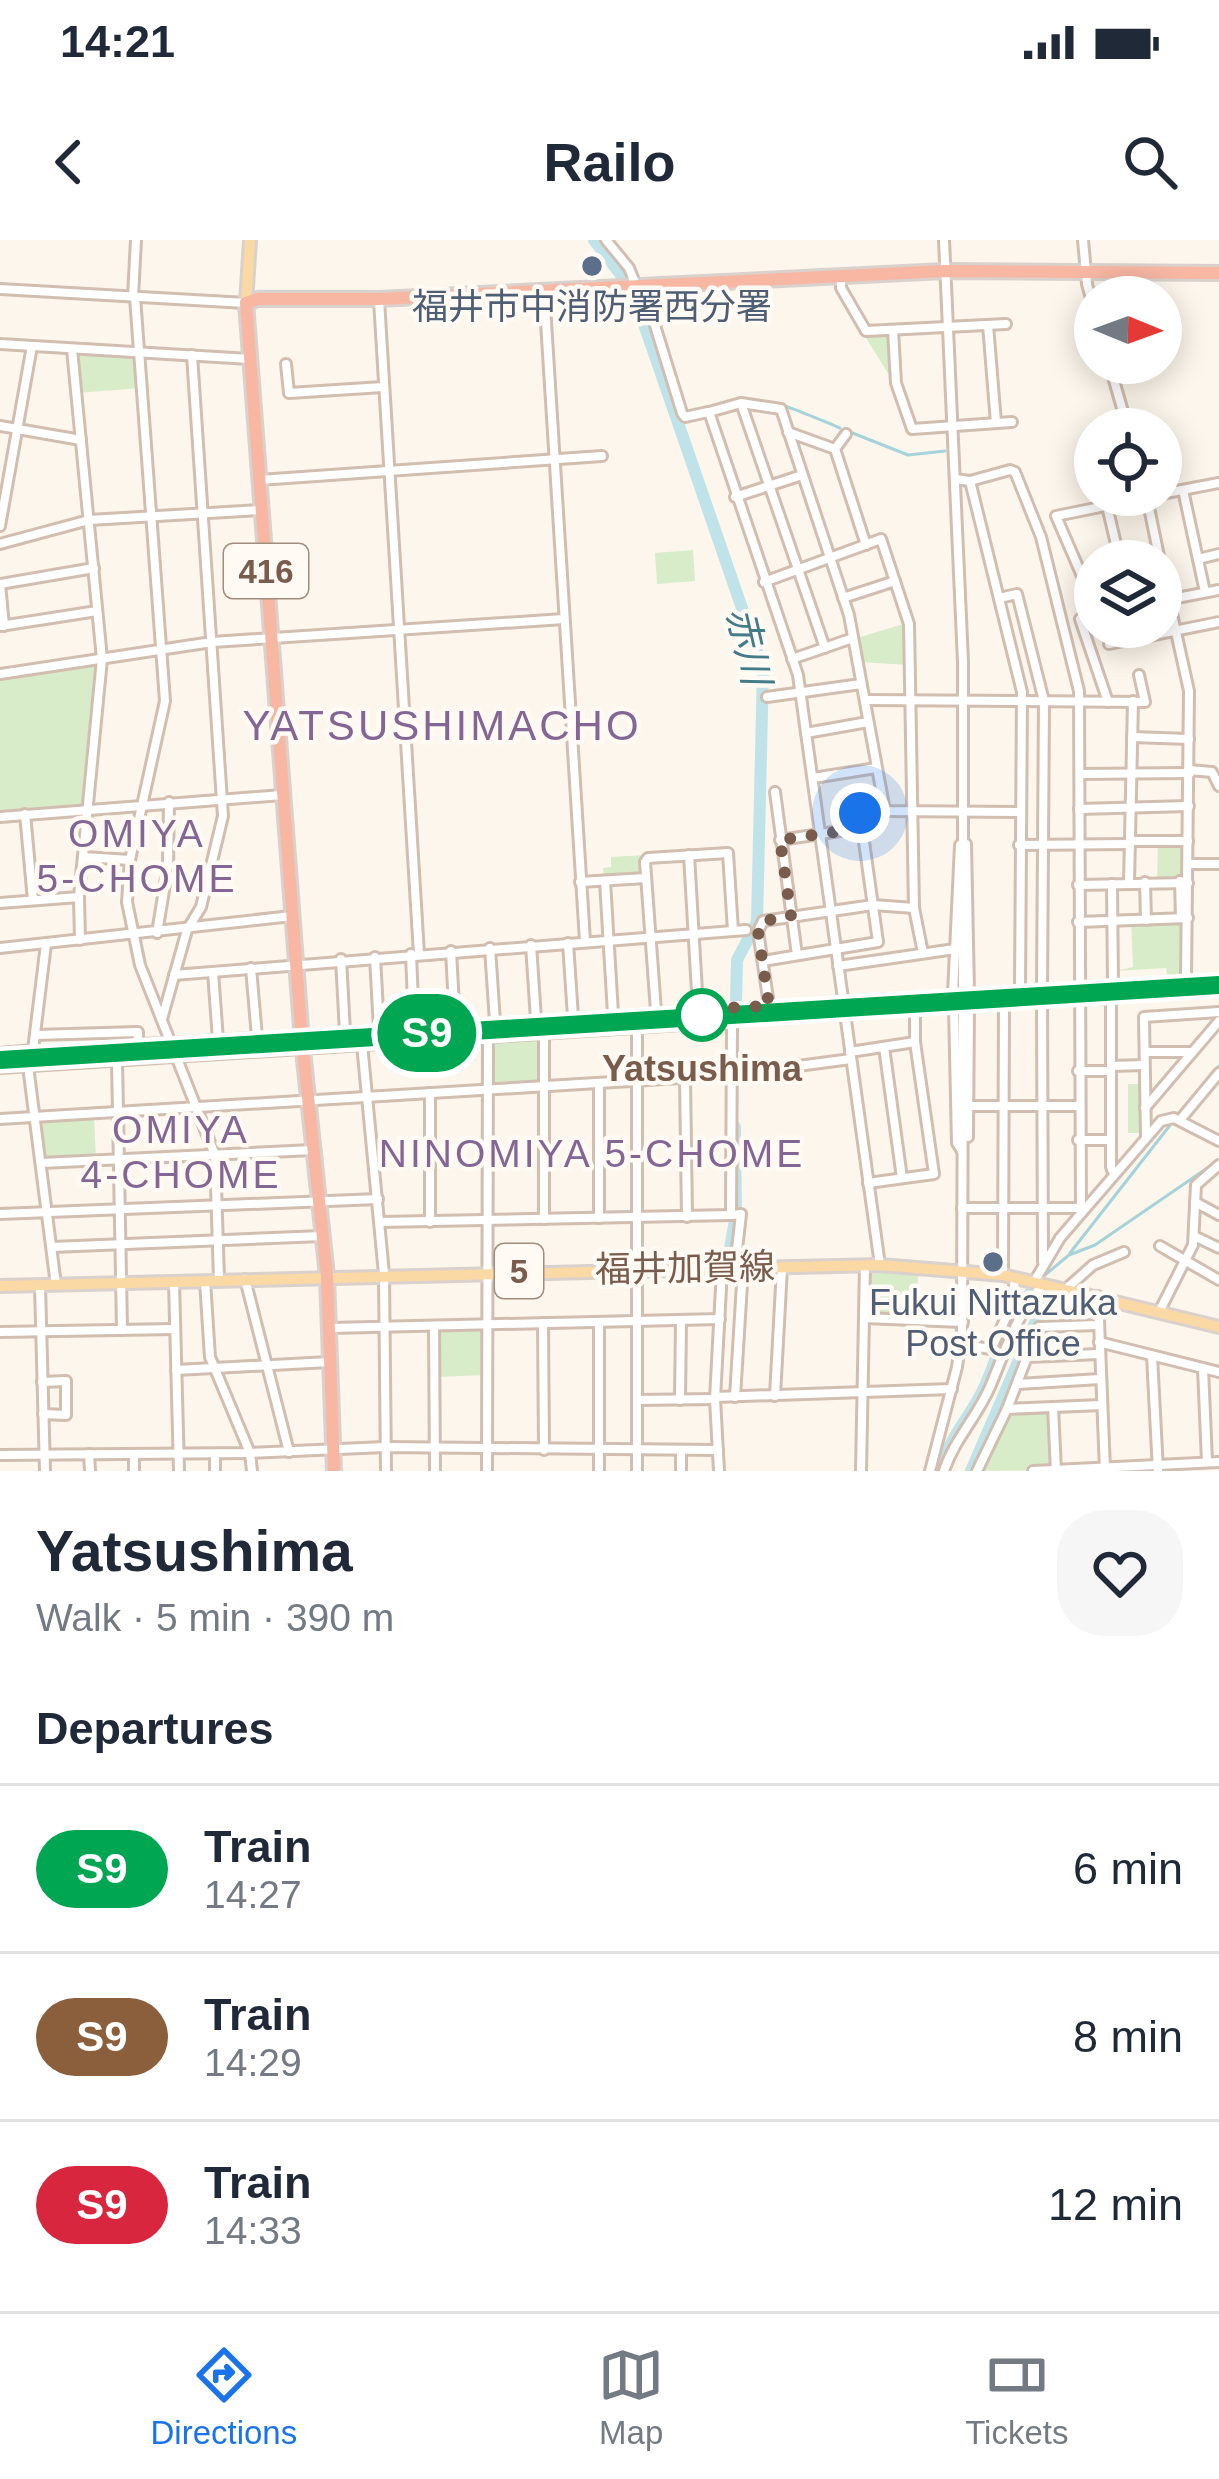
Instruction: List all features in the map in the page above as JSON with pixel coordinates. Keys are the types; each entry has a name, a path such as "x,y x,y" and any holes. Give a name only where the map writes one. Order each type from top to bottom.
{"highway":[{"path":"246,303 258,299 379,303 944,274 1219,277"},
{"name":"416","path":"246,303 302,1042 327,1276 334,1471"}],"main road":[{"path":"246,303 250,240"},
{"name":"福井加賀線","path":"0,1286 880,1265 1009,1277 1219,1327"}],"street":[{"path":"136,240 134,297 164,700 130,860 127,902 140,965 215,1155 220,1279"},
{"path":"606,240 629,268 640,291 685,417 740,403 781,409 843,598 884,811 1019,812"},
{"path":"944,240 963,700 966,989"},
{"path":"1082,240 1085,275"},
{"path":"841,279 866,331 1006,324"},
{"path":"0,289 246,303"},
{"path":"544,294 585,941"},
{"path":"379,303 399,629 415,1027"},
{"path":"988,325 996,423"},
{"path":"893,330 896,383 912,430 1012,422"},
{"path":"0,344 250,359"},
{"path":"0,526 32,346"},
{"path":"72,349 102,658 79,897 80,940"},
{"path":"162,1019 187,930 201,907 224,816 192,356"},
{"path":"286,364 290,393 383,387"},
{"path":"740,403 825,648"},
{"path":"709,412 798,675 880,1265"},
{"path":"0,426 81,440"},
{"path":"788,432 836,449"},
{"path":"836,449 846,434"},
{"path":"836,449 866,545"},
{"path":"259,480 602,456"},
{"path":"955,479 970,481 1015,472 1041,537 1079,702 1079,1211"},
{"path":"735,497 802,475"},
{"path":"970,481 1022,692 1020,990"},
{"path":"1205,592 1184,490 1219,483"},
{"path":"0,544 89,520 261,510"},
{"path":"1074,513 1056,517 1074,558"},
{"path":"764,582 881,539 909,624 914,908 923,953"},
{"path":"1198,559 1219,554"},
{"path":"94,568 0,583 2,626 98,611"},
{"path":"843,598 895,581"},
{"path":"1182,597 1219,590"},
{"path":"999,598 1017,594 1043,701 1042,989"},
{"path":"0,674 212,642 564,619"},
{"path":"1182,630 1219,622"},
{"path":"792,659 853,638"},
{"path":"1090,648 1108,701"},
{"path":"1180,648 1189,691 1190,739 1184,882 1186,979"},
{"path":"865,700 1144,702 1139,675"},
{"path":"767,697 861,684"},
{"path":"1130,883 1132,701"},
{"path":"806,733 868,722"},
{"path":"1132,737 1190,739"},
{"path":"813,778 876,768"},
{"path":"1080,774 1212,772 1219,785"},
{"path":"775,792 796,956"},
{"path":"0,817 283,795"},
{"path":"157,933 168,866 170,802"},
{"path":"1079,809 1189,806"},
{"path":"763,961 878,942 860,813"},
{"path":"25,814 33,900"},
{"path":"780,840 861,828"},
{"path":"953,994 963,832"},
{"path":"1019,845 1188,841"},
{"path":"656,1011 648,857 728,853 733,931"},
{"path":"689,855 698,1009"},
{"path":"84,857 130,860"},
{"path":"1188,864 1219,864"},
{"path":"580,882 646,878"},
{"path":"605,881 613,1014"},
{"path":"1144,882 1146,920"},
{"path":"1078,885 1184,882"},
{"path":"1112,884 1113,984"},
{"path":"0,903 79,897"},
{"path":"769,1006 758,931 763,921 873,905 914,908"},
{"path":"0,948 292,916"},
{"path":"1078,922 1184,918"},
{"path":"174,975 746,930"},
{"path":"568,943 573,1017"},
{"path":"0,1053 33,1051 46,944"},
{"path":"531,945 536,1019"},
{"path":"490,948 496,1022"},
{"path":"838,966 955,949"},
{"path":"451,951 455,1025"},
{"path":"375,957 379,1030"},
{"path":"341,959 345,1032"},
{"path":"250,968 256,1037"},
{"path":"213,971 218,1040"},
{"path":"0,1068 178,1056 302,1042 345,1032 953,994 966,989 1219,979"},
{"path":"845,1013 1112,998 1110,1139 1114,1174"},
{"path":"944,1471 953,1446 989,1387 1007,1337 1039,1283 1043,1262 1042,1001"},
{"path":"961,1340 991,1349 1012,1305 1003,1208 1004,1003"},
{"path":"962,1009 968,1106 968,1143 963,1152"},
{"path":"930,1471 961,1340 962,1009"},
{"path":"868,1183 934,1174 915,1042 915,1010"},
{"path":"1146,1136 1144,1017 1219,1017"},
{"path":"1144,1109 1219,1017"},
{"path":"35,1035 138,1032 138,1044 256,1037 362,1044 728,1022 732,1027 731,1215"},
{"path":"637,1027 637,1471"},
{"path":"544,1033 544,1219"},
{"path":"488,1036 488,1471"},
{"path":"0,1119 730,1075 915,1042"},
{"path":"362,1044 384,1274 386,1471"},
{"path":"884,1047 902,1178"},
{"path":"1144,1052 1191,1052"},
{"path":"117,1060 122,1330"},
{"path":"1078,1071 1144,1065"},
{"path":"28,1066 56,1285"},
{"path":"1180,1120 1219,1073"},
{"path":"685,1078 687,1217"},
{"path":"599,1083 599,1217"},
{"path":"430,1093 430,1222"},
{"path":"968,1106 1078,1106"},
{"path":"1043,1262 1079,1211 1166,1118 1180,1120 1219,1141"},
{"path":"1078,1140 1110,1139"},
{"path":"41,1163 313,1150"},
{"path":"1159,1312 1194,1236 1196,1186 1219,1166"},
{"path":"1206,1176 1219,1182"},
{"path":"0,1214 378,1199"},
{"path":"1195,1202 1219,1215"},
{"path":"962,1208 1079,1211"},
{"path":"380,1222 741,1214 734,1267 735,1397"},
{"path":"52,1247 322,1235"},
{"path":"1194,1236 1219,1248"},
{"path":"1160,1246 1219,1280"},
{"path":"1066,1289 1095,1264 1124,1252"},
{"path":"861,1471 865,1265"},
{"path":"775,1396 782,1266"},
{"path":"719,1471 715,1398 719,1319 734,1267"},
{"path":"245,1278 289,1452"},
{"path":"205,1279 214,1368 250,1453 251,1471"},
{"path":"174,1280 178,1471"},
{"path":"40,1286 45,1471"},
{"path":"1100,1297 1097,1325 1105,1469"},
{"path":"864,1318 962,1322"},
{"path":"330,1328 719,1319"},
{"path":"680,1400 681,1320"},
{"path":"599,1322 599,1471"},
{"path":"543,1324 544,1450"},
{"path":"1040,1328 1097,1325"},
{"path":"434,1326 434,1471"},
{"path":"0,1332 175,1329"},
{"path":"1099,1342 1219,1372"},
{"path":"977,1471 1027,1358 1099,1354"},
{"path":"1152,1355 1158,1468"},
{"path":"176,1370 331,1362"},
{"path":"1203,1368 1207,1462"},
{"path":"1018,1384 1100,1379"},
{"path":"42,1382 65,1381 66,1415 43,1414"},
{"path":"637,1400 952,1389"},
{"path":"1006,1409 1102,1405"},
{"path":"1053,1407 1056,1470"},
{"path":"0,1455 385,1447 718,1450"},
{"path":"681,1450 681,1471"},
{"path":"89,1454 90,1471"},
{"path":"134,1454 134,1471"},
{"path":"215,1454 215,1471"},
{"path":"1033,1471 1219,1462"}],"green space":[{"path":"893,331 894,383 863,333"},
{"path":"72,349 139,352 142,388 76,393"},
{"path":"693,550 695,581 657,584 655,553"},
{"path":"907,623 909,665 859,662 857,638"},
{"path":"98,662 89,805 0,814 0,677"},
{"path":"1158,841 1188,841 1188,883 1157,882"},
{"path":"645,855 646,878 604,879 603,868 611,867 611,857"},
{"path":"1188,918 1186,979 1168,980 1166,968 1115,971 1133,967 1131,920"},
{"path":"544,1033 545,1086 488,1090 488,1036"},
{"path":"1128,1084 1141,1084 1141,1133 1128,1133"},
{"path":"94,1118 96,1158 49,1160 44,1156 43,1119"},
{"path":"869,1271 918,1273 917,1318 867,1316"},
{"path":"485,1326 485,1375 437,1377 437,1328"},
{"path":"1053,1407 1056,1470 977,1471 1007,1409"}],"waterway":[{"name":"赤川","path":"594,240 622,276"},
{"name":"赤川","path":"636,301 763,669 757,922 737,960 736,1003"},
{"path":"699,410 756,401 802,412 840,428"},
{"path":"850,432 908,455 945,451"},
{"path":"1179,1114 1219,1066"},
{"path":"1070,1253 1171,1124"},
{"name":"赤川","path":"728,1259 736,1215 735,1127"},
{"path":"1045,1275 1219,1160"},
{"path":"724,1296 725,1283"},
{"path":"940,1471 981,1394 1007,1328 1033,1290"},
{"path":"971,1471 1044,1302 1050,1302"},
{"path":"719,1402 720,1415"}],"railway":[{"path":"0,1060 1219,985"}],"train":[{"name":"S9","path":"0,1060 1219,985"}],"place":[{"name":"福井市中消防署西分署","path":"592,266"},
{"name":"Yatsushima","path":"702,1015"},
{"name":"Fukui Nittazuka Post Office","path":"993,1262"}],"district":[{"name":"YATSUSHIMACHO","path":"442,725"},
{"name":"OMIYA 5-CHOME","path":"137,856"},
{"name":"OMIYA 4-CHOME","path":"181,1152"},
{"name":"NINOMIYA 5-CHOME","path":"592,1153"}],"route":[{"path":"702,1015 698,1009 769,1006 758,931 763,921 791,916 780,840 861,828 860,813"}]}
